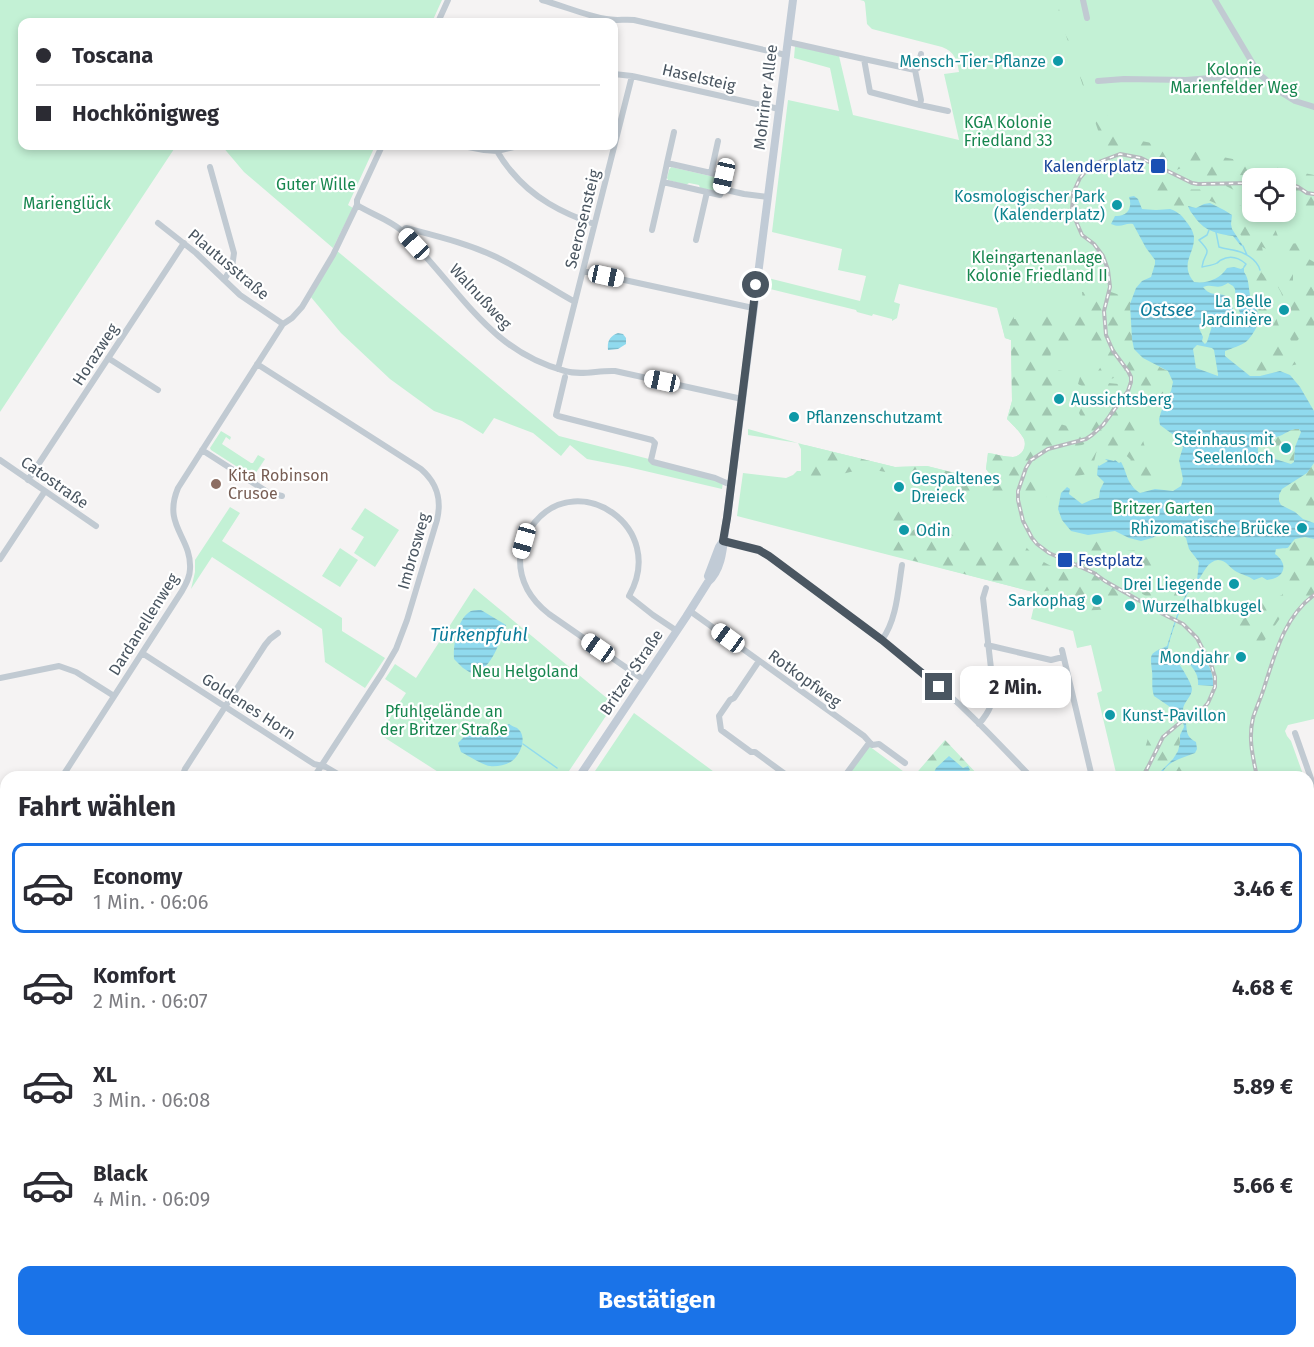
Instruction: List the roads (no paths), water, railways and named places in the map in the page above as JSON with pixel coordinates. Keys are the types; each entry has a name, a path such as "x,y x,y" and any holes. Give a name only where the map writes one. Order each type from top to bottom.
{"main road":[{"name":"Mohriner Allee","path":"723,541 793,0"},
{"name":"Britzer Straße","path":"583,771 712,578 720,562 724,548 723,541"}],"street":[{"path":"440,18 448,0"},
{"path":"542,0 600,18"},
{"path":"1083,0 1087,18"},
{"path":"1215,0 1259,74 1282,93 1314,107"},
{"path":"618,19 634,20 786,55"},
{"path":"788,42 915,70"},
{"path":"915,70 918,68 921,54"},
{"path":"864,59 870,92 948,111"},
{"path":"915,70 920,105"},
{"name":"Haselsteig","path":"618,74 779,109"},
{"path":"1098,81 1186,80 1259,74"},
{"name":"Seerosensteig","path":"618,131 632,76"},
{"name":"Seerosensteig","path":"618,148 628,103"},
{"path":"652,230 674,132"},
{"path":"711,173 718,141"},
{"name":"Dardanellenweg","path":"66,771 188,580 190,561 174,521 172,505 178,488 283,324 302,307 338,245 380,150"},
{"path":"484,150 501,150"},
{"name":"Seerosensteig","path":"558,369 613,150"},
{"path":"497,151 519,181 535,195 569,214 594,224"},
{"path":"663,182 720,195 722,189 724,176 667,163"},
{"path":"210,166 233,249 232,267 224,280"},
{"path":"722,189 768,197"},
{"path":"696,240 707,192"},
{"name":"Walnußweg","path":"357,205 402,231 487,326 516,350 536,361 567,372 583,374 615,371 742,399"},
{"name":"Plautusstraße","path":"158,223 184,243 244,298 283,324"},
{"path":"402,231 406,228 478,249 575,302"},
{"name":"Horazweg","path":"28,480 184,243"},
{"path":"583,271 753,308"},
{"path":"108,358 158,390"},
{"name":"Imbrosweg","path":"257,364 421,469 432,481 439,496 439,512 401,639 318,771"},
{"path":"565,376 556,415 652,440 655,443 651,460 653,462 717,478 731,485"},
{"path":"202,450 269,493 282,496"},
{"name":"Catostraße","path":"0,460 96,526"},
{"path":"0,559 45,491"},
{"path":"644,680 538,605 529,594 520,568 520,552 530,528 539,517 565,503 588,503 609,510 628,527 634,537 639,556 636,578 629,596 652,615 677,631"},
{"path":"723,541 759,550 769,556 882,640 979,724 1025,771"},
{"path":"882,640 893,616 902,565"},
{"path":"979,724 993,700 983,598 986,588"},
{"name":"Rotkopfweg","path":"690,611 864,736 869,743 879,744 905,763"},
{"path":"184,771 265,645 278,633"},
{"path":"987,645 1052,660 1062,654 1091,771"},
{"name":"Goldenes Horn","path":"142,653 314,764 326,766 334,771"},
{"path":"759,661 719,716 721,730 781,771"},
{"path":"0,678 59,666 76,672 114,696"},
{"path":"1295,733 1308,771"},
{"path":"848,771 869,743"}],"water":[{"name":"Ostsee","path":"1134,196 1138,199 1142,209 1170,209 1184,218 1194,237 1188,269 1194,282 1213,280 1227,268 1241,269 1244,267 1259,322 1249,339 1225,351 1225,356 1250,376 1280,371 1290,375 1314,411 1314,463 1307,473 1282,489 1279,501 1281,505 1303,519 1314,523 1314,539 1305,537 1295,539 1288,548 1276,549 1275,554 1282,562 1283,570 1273,579 1267,580 1262,577 1254,580 1235,571 1224,561 1218,560 1209,565 1188,593 1168,650 1192,687 1183,712 1188,734 1196,742 1197,749 1195,753 1170,764 1164,771 1161,771 1178,751 1180,735 1184,727 1182,715 1154,696 1151,657 1167,646 1182,603 1191,587 1197,580 1199,562 1189,549 1186,538 1175,530 1141,541 1115,531 1088,535 1071,531 1062,520 1058,509 1061,493 1067,487 1070,489 1069,494 1082,504 1099,498 1104,482 1097,475 1098,465 1108,461 1105,459 1121,462 1130,482 1140,493 1155,489 1173,491 1181,486 1183,479 1179,460 1183,447 1179,439 1160,425 1159,419 1173,382 1168,371 1143,358 1134,349 1132,339 1130,304 1136,288 1142,281 1151,277 1155,260 1133,224 1118,226 1111,224 1115,216 1123,215 1128,211 1129,197","holes":["1228,283 1233,286 1243,321 1240,324 1213,323 1205,344 1199,328 1206,319 1214,316 1232,319 1235,317 1229,299 1224,295 1209,292 1203,287 1218,287","1197,345 1214,350 1218,376 1196,368 1193,349","1293,429 1299,429 1301,432 1295,447 1294,462 1291,464 1275,459 1265,461 1259,459 1258,446 1260,443"]},
{"path":"1210,203 1232,215 1232,229 1243,246 1233,236 1217,233 1203,226 1188,206 1196,208"},
{"path":"618,333 623,334 626,338 626,344 618,349 608,350 610,339"},
{"name":"Türkenpfuhl","path":"481,610 506,625 491,660 474,675 454,659 454,647 462,620 471,611"},
{"path":"1198,651 1211,671 1213,686 1198,685 1196,674 1186,660"},
{"path":"509,724 520,731 523,740 518,754 510,762 504,765 487,766 461,752 458,743 474,727 491,728 497,731"},
{"path":"949,756 963,768 968,766 970,770 935,771"}],"waterway":[{"path":"1209,230 1207,235 1199,240 1207,251 1202,267 1231,257 1246,264 1244,267"},
{"path":"1216,232 1219,247 1246,254 1253,259 1260,270"},
{"path":"1243,246 1247,255"},
{"path":"523,744 557,768"}],"railway":[{"path":"1146,771 1163,737 1182,721 1201,711 1208,703 1215,687 1212,667 1197,638 1183,624 1094,573 1049,553 1037,544 1023,521 1018,491 1031,460 1048,449 1086,439 1092,435 1103,425 1120,402 1131,382 1128,371 1113,351 1106,335 1104,311 1110,287 1108,270 1103,256 1094,244 1082,235 1072,212 1073,193 1080,178 1096,163 1120,154 1141,158 1192,183 1242,183"},
{"path":"1296,186 1307,193 1314,194"},
{"path":"1256,771 1251,741 1253,718 1282,637 1295,614 1314,595"}],"place":[{"name":"Mensch-Tier-Pflanze","path":"1058,61"},
{"name":"Kalenderplatz","path":"1158,166"},
{"name":"Kosmologischer Park (Kalenderplatz)","path":"1117,205"},
{"name":"La Belle Jardinière","path":"1284,310"},
{"name":"Aussichtsberg","path":"1059,399"},
{"name":"Pflanzenschutzamt","path":"794,417"},
{"name":"Steinhaus mit Seelenloch","path":"1286,448"},
{"name":"Kita Robinson Crusoe","path":"216,484"},
{"name":"Gespaltenes Dreieck","path":"899,487"},
{"name":"Rhizomatische Brücke","path":"1302,528"},
{"name":"Odin","path":"904,530"},
{"name":"Festplatz","path":"1065,560"},
{"name":"Drei Liegende","path":"1234,584"},
{"name":"Sarkophag","path":"1097,600"},
{"name":"Wurzelhalbkugel","path":"1130,606"},
{"name":"Mondjahr","path":"1241,657"},
{"name":"Kunst-Pavillon","path":"1110,715"}],"park label":[{"name":"Kolonie Marienfelder Weg","path":"1234,78"},
{"name":"KGA Kolonie Friedland 33","path":"1008,131"},
{"name":"Guter Wille","path":"316,184"},
{"name":"Marienglück","path":"67,203"},
{"name":"Kleingartenanlage Kolonie Friedland II","path":"1037,266"},
{"name":"Britzer Garten","path":"1163,508"},
{"name":"Neu Helgoland","path":"525,671"},
{"name":"Pfuhlgelände an der Britzer Straße","path":"444,720"}]}
